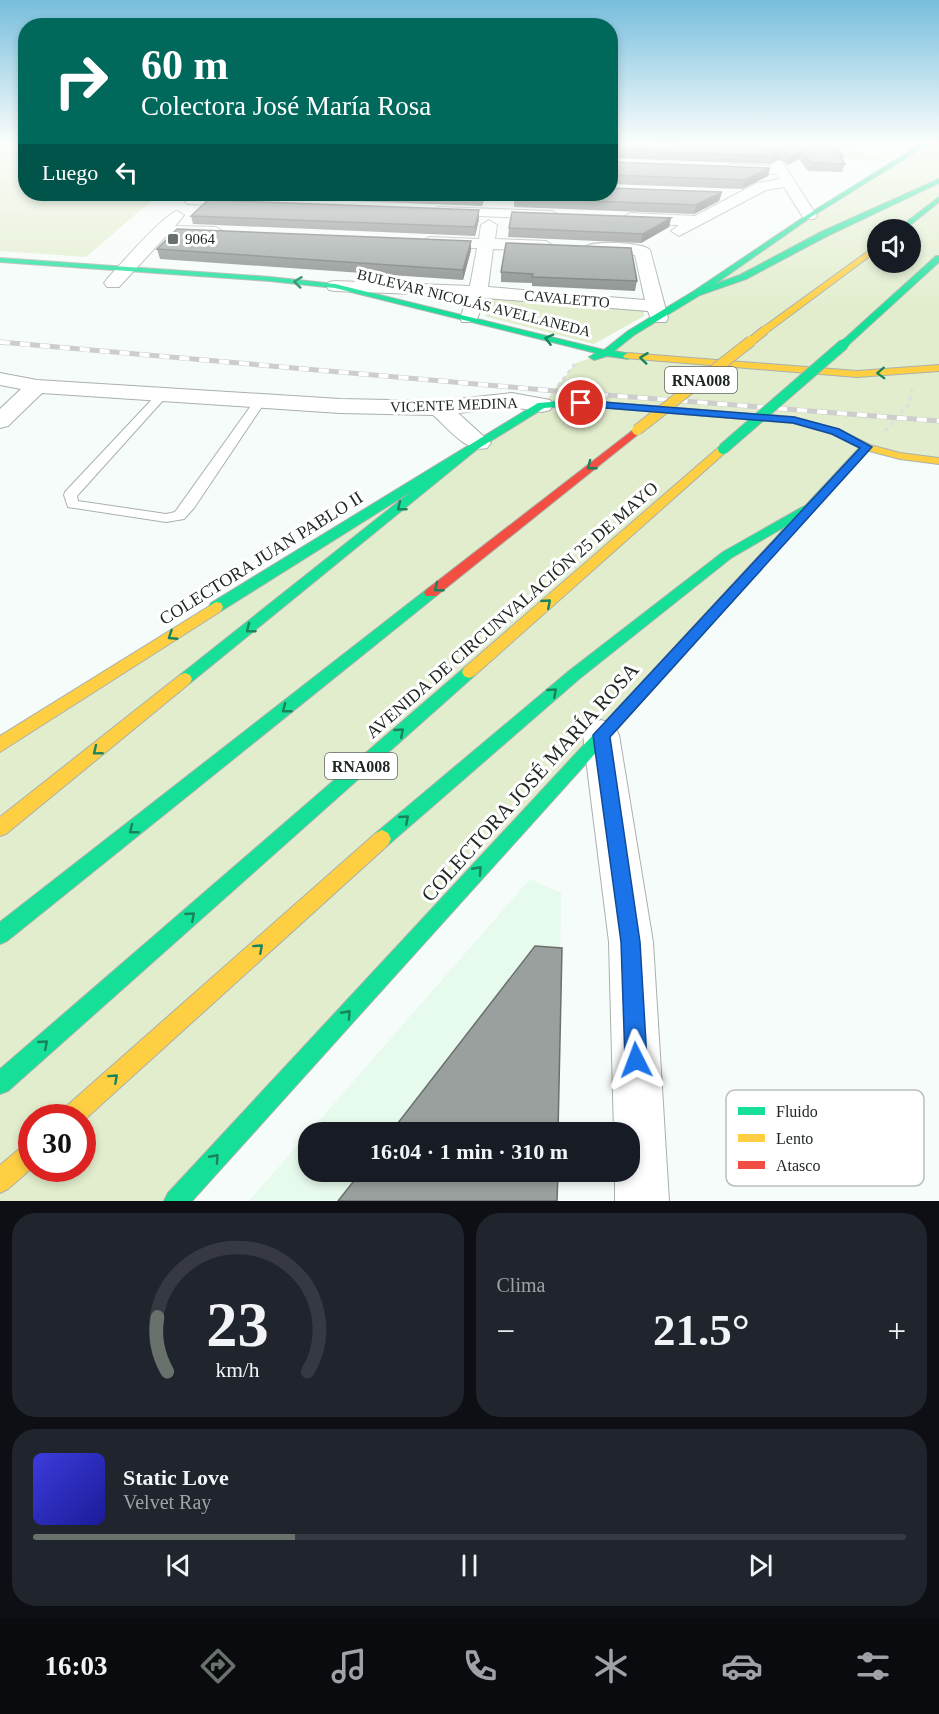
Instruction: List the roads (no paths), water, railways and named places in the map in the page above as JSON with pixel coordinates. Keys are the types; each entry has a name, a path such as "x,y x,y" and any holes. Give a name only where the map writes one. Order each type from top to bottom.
{"main road":[{"path":"696,293 836,199"},
{"path":"587,365 606,353 657,312 696,293 743,277 824,234 901,199"},
{"path":"914,219 939,200"},
{"name":"RNA008","path":"0,934 637,430 867,254"},
{"name":"AVENIDA DE CIRCUNVALACIÓN 25 DE MAYO","path":"0,1083 844,344 939,258"},
{"name":"BULEVAR NICOLÁS AVELLANEDA","path":"0,260 270,279 335,286 606,353 773,369 846,373 903,372 939,368"},
{"path":"107,282 136,284"},
{"path":"679,378 723,383"},
{"path":"776,387 808,389"},
{"name":"COLECTORA JUAN PABLO II","path":"0,744 549,398"},
{"name":"VICENTE MEDINA","path":"549,398 581,403 794,420 836,432 866,447"},
{"path":"0,828 479,443"},
{"path":"866,447 900,456 939,461"},
{"name":"COLECTORA JOSÉ MARÍA ROSA","path":"176,1201 866,447"},
{"path":"85,1104 326,886 574,675 727,555 808,508"},
{"path":"0,1181 18,1165"}],"street":[{"path":"413,241 642,250 737,199"},
{"path":"798,199 809,216"},
{"path":"107,282 128,268 192,201"},
{"path":"233,201 261,204"},
{"path":"470,318 478,292 495,201"},
{"path":"423,210 571,216"},
{"path":"617,218 696,221"},
{"path":"162,230 234,233"},
{"path":"642,250 657,312"},
{"name":"CAVALETTO","path":"335,286 364,285 478,292 657,312"},
{"name":"VICENTE MEDINA","path":"0,379 37,386 259,402 438,408 549,398"},
{"path":"0,421 37,386"},
{"path":"438,408 479,443"},
{"path":"601,735 631,942 642,1201"}],"lane":[{"path":"162,395 70,495 73,504 166,518 179,516 189,505 259,402"}],"railway":[{"path":"7,343 0,342 555,391 939,421"}],"place":[{"name":"9064","path":"173,239"}]}
